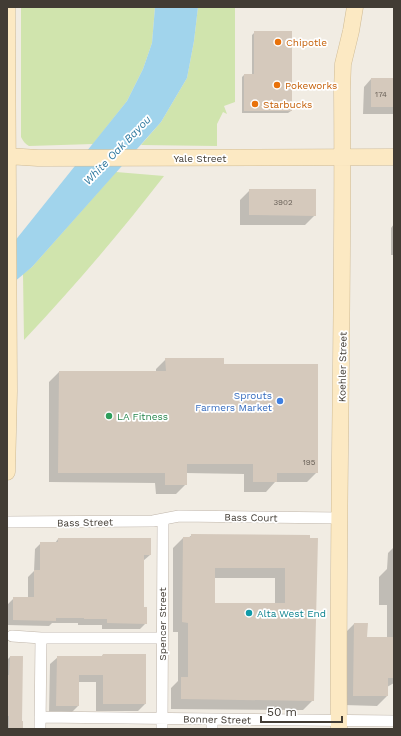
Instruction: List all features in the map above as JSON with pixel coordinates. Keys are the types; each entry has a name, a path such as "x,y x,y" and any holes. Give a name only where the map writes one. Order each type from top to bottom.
{"main road":[{"path":"7,7 9,391 7,472"},
{"name":"Koehler Street","path":"339,724 342,91 343,64 355,7"},
{"name":"Yale Street","path":"7,156 38,158 394,157"}],"street":[{"name":"Bass Court","path":"163,520 179,516 340,518"},
{"name":"Bass Street","path":"7,522 163,520"},
{"name":"Spencer Street","path":"162,724 163,520"},
{"path":"12,636 41,638 162,638"},
{"path":"40,729 41,638"},
{"name":"Bonner Street","path":"40,717 162,724 339,724 394,721"}],"green space":[{"path":"21,7 155,7 152,43 143,69 127,101 93,144 29,146 21,137"},
{"path":"198,7 235,7 235,102 224,106 227,114 223,112 217,124 217,146 141,145 161,122 187,78 194,41"},
{"path":"116,172 164,176 96,260 24,340 23,274 32,267"}],"water":[{"name":"White Oak Bayou","path":"155,7 198,7 194,41 187,78 161,122 32,267 7,288 10,247 127,101 143,69 152,43"}],"building":[{"path":"254,31 292,31 292,111 244,111 244,74 254,74"},
{"path":"371,78 394,78 394,107 371,107"},
{"path":"249,189 316,189 316,216 249,215"},
{"path":"165,358 224,358 224,364 318,364 318,473 277,473 277,482 253,482 253,464 187,464 187,485 165,485 165,473 58,473 59,371 166,371"},
{"name":"Alta West End","path":"191,534 310,535 310,538 318,538 314,701 181,699 181,677 188,677 188,623 182,622 183,537 191,537","holes":["215,568 285,568 285,603 215,603"]},
{"path":"58,538 151,538 151,555 144,555 144,607 147,607 147,624 107,623 107,619 84,618 56,618 56,621 13,620 13,597 34,597 34,570 40,570 40,542 58,542"},
{"path":"354,623 368,623 367,637 394,637 394,678 388,678 388,696 353,696"},
{"path":"103,654 146,654 146,704 103,704 103,675 79,675 79,706 56,706 57,656 102,656"},
{"path":"10,656 23,656 23,729 9,729 9,716 7,716 7,675 9,675"}],"place":[{"name":"Chipotle","path":"278,42"},
{"name":"Pokeworks","path":"277,85"},
{"name":"Starbucks","path":"255,104"},
{"name":"Sprouts Farmers Market","path":"280,401"},
{"name":"LA Fitness","path":"109,416"},
{"name":"Alta West End","path":"249,613"}]}
